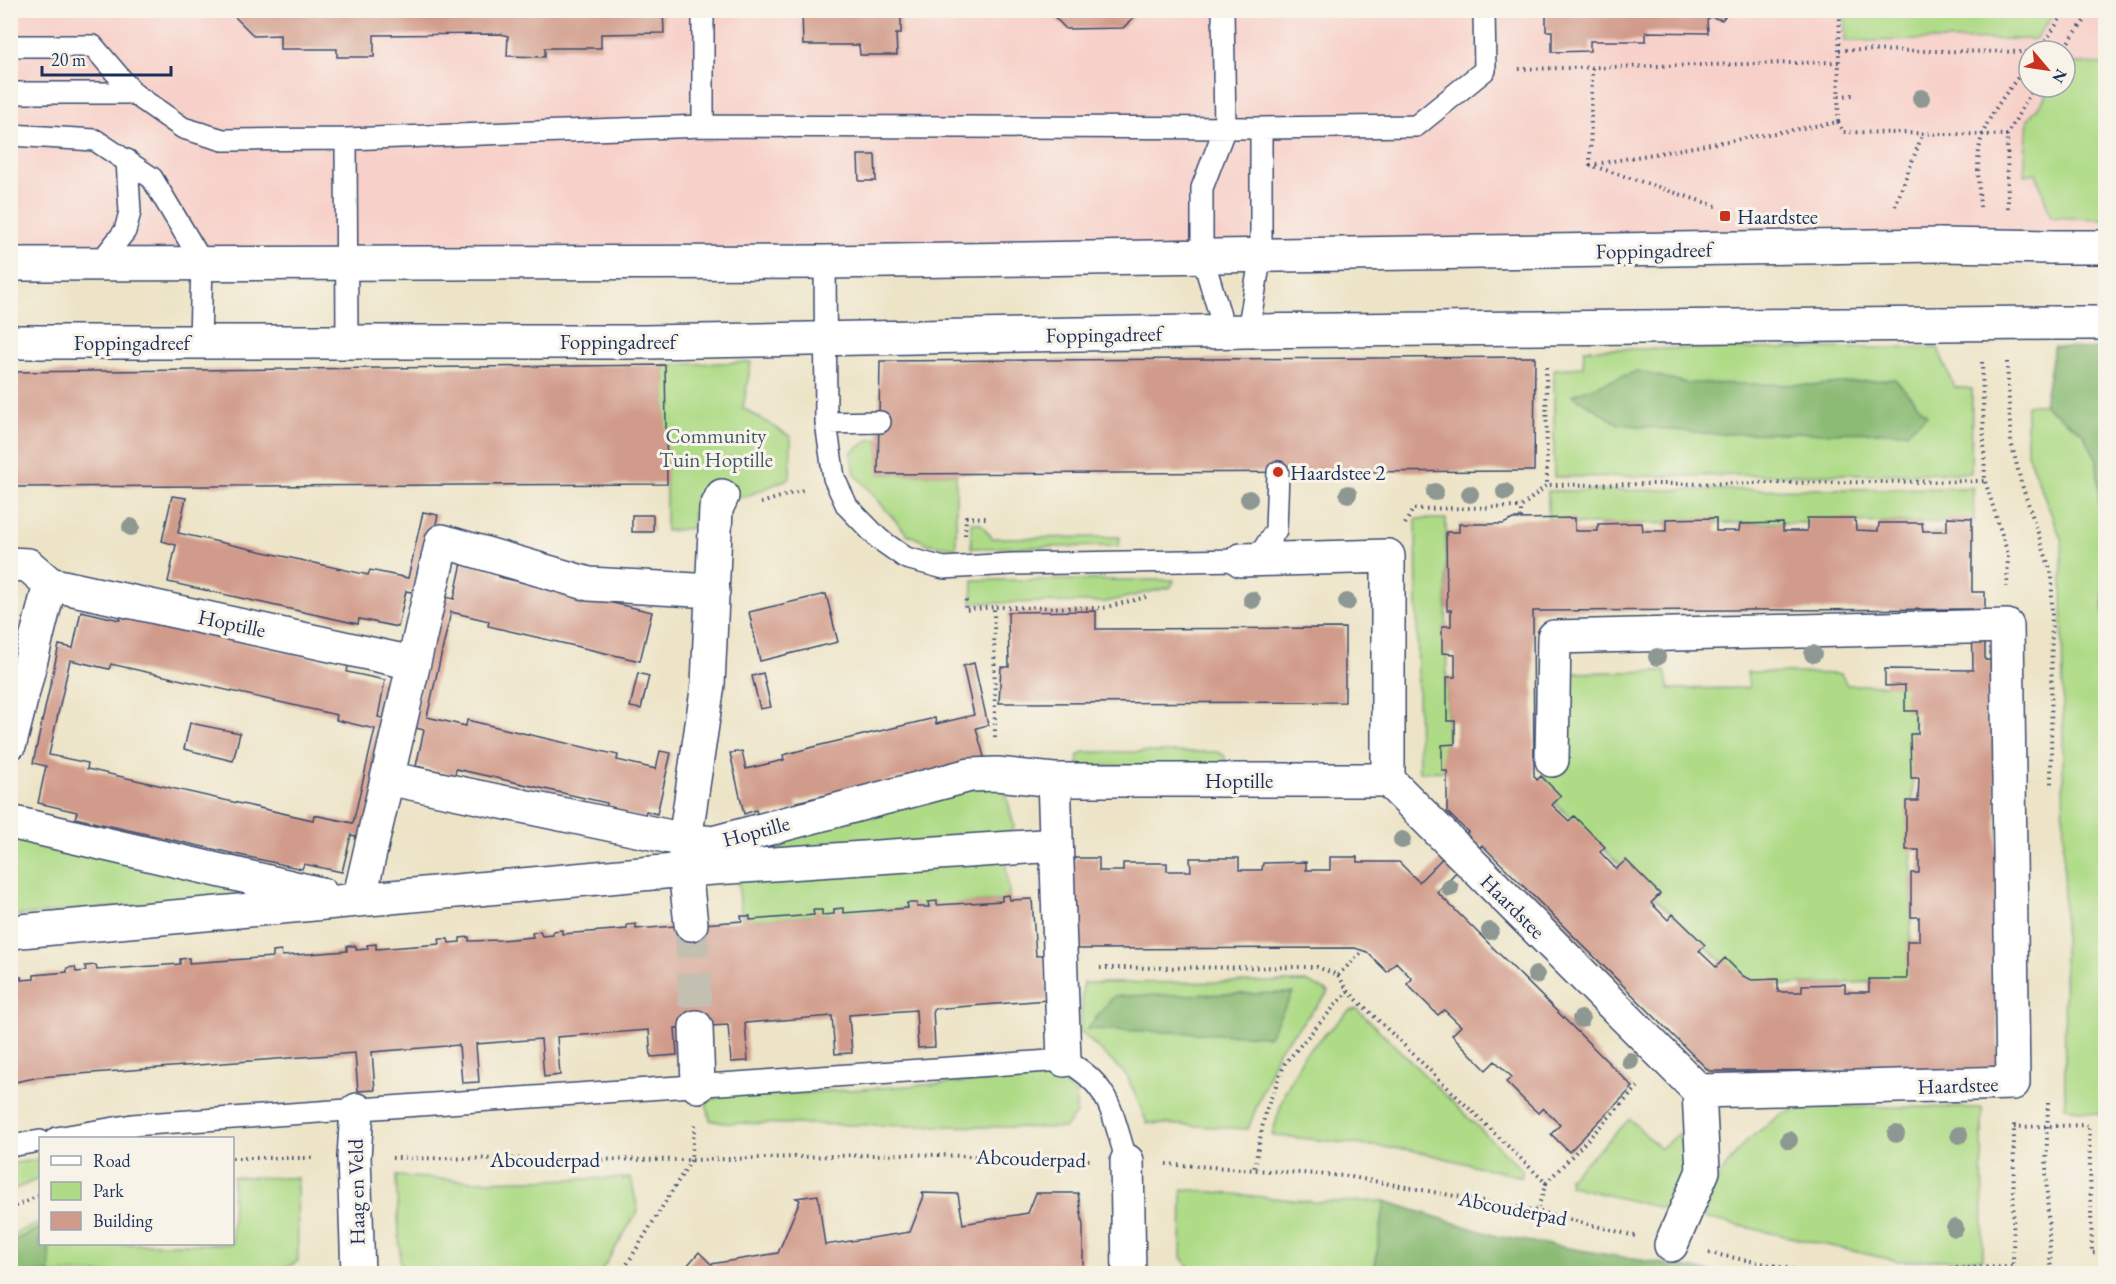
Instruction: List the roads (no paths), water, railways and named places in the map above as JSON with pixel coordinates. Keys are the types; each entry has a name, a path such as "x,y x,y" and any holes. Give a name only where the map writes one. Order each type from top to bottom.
{"street":[{"name":"Foppingadreef","path":"10,264 825,262 1940,245 2106,247"},
{"name":"Foppingadreef","path":"10,342 644,342 1237,332 2106,322"},
{"path":"691,924 685,855 708,684 716,509 722,496"},
{"path":"355,900 387,778 442,541 590,584 713,591"},
{"path":"1240,560 1388,556 1388,780"},
{"name":"Hoptille","path":"10,564 28,565 50,584 413,663"},
{"path":"10,742 16,696 50,584"},
{"name":"Haardstee","path":"1388,780 1699,1091 2013,1083 2007,626 1554,637 1552,760"},
{"name":"Hoptille","path":"10,932 355,900 685,855 713,843 970,776 997,774 1054,780 1388,780"},
{"name":"Hoptille","path":"387,778 685,855"},
{"path":"1054,780 1064,1059"},
{"name":"Hoptille","path":"10,822 355,900"},
{"path":"685,855 1056,845"},
{"path":"696,1027 698,1086"},
{"path":"1671,1245 1703,1171 1699,1091"},
{"name":"Haag en Veld","path":"357,1110 354,1157 358,1274"},
{"path":"1127,1161 1129,1274"}],"lane":[{"path":"703,10 703,126"},
{"path":"1223,10 1225,128 1202,188 1202,255 1237,332"},
{"path":"10,46 93,46 133,93 183,128 224,140 346,139 703,126 1261,128 1416,126 1485,70 1484,10"},
{"path":"10,93 133,93"},
{"path":"1237,332 1261,254 1261,128"},
{"path":"10,135 95,140 153,178 202,262 200,341"},
{"path":"346,139 346,342"},
{"path":"99,264 125,231 129,212 127,160"},
{"path":"825,262 826,423 834,477 847,506 879,539 906,558 944,568 1012,564 1240,560 1262,554 1276,530 1278,472"},
{"path":"826,423 879,422"},
{"path":"62,1137 132,1125 1064,1059 1087,1072 1105,1094 1127,1161"},
{"path":"10,1146 39,1141"}],"tunnel":[{"path":"691,924 696,1027"}],"place":[{"name":"Haardstee","path":"1725,216"},
{"name":"Haardstee 2","path":"1278,472"}],"park label":[{"name":"Community Tuin Hoptille","path":"716,447"}]}
